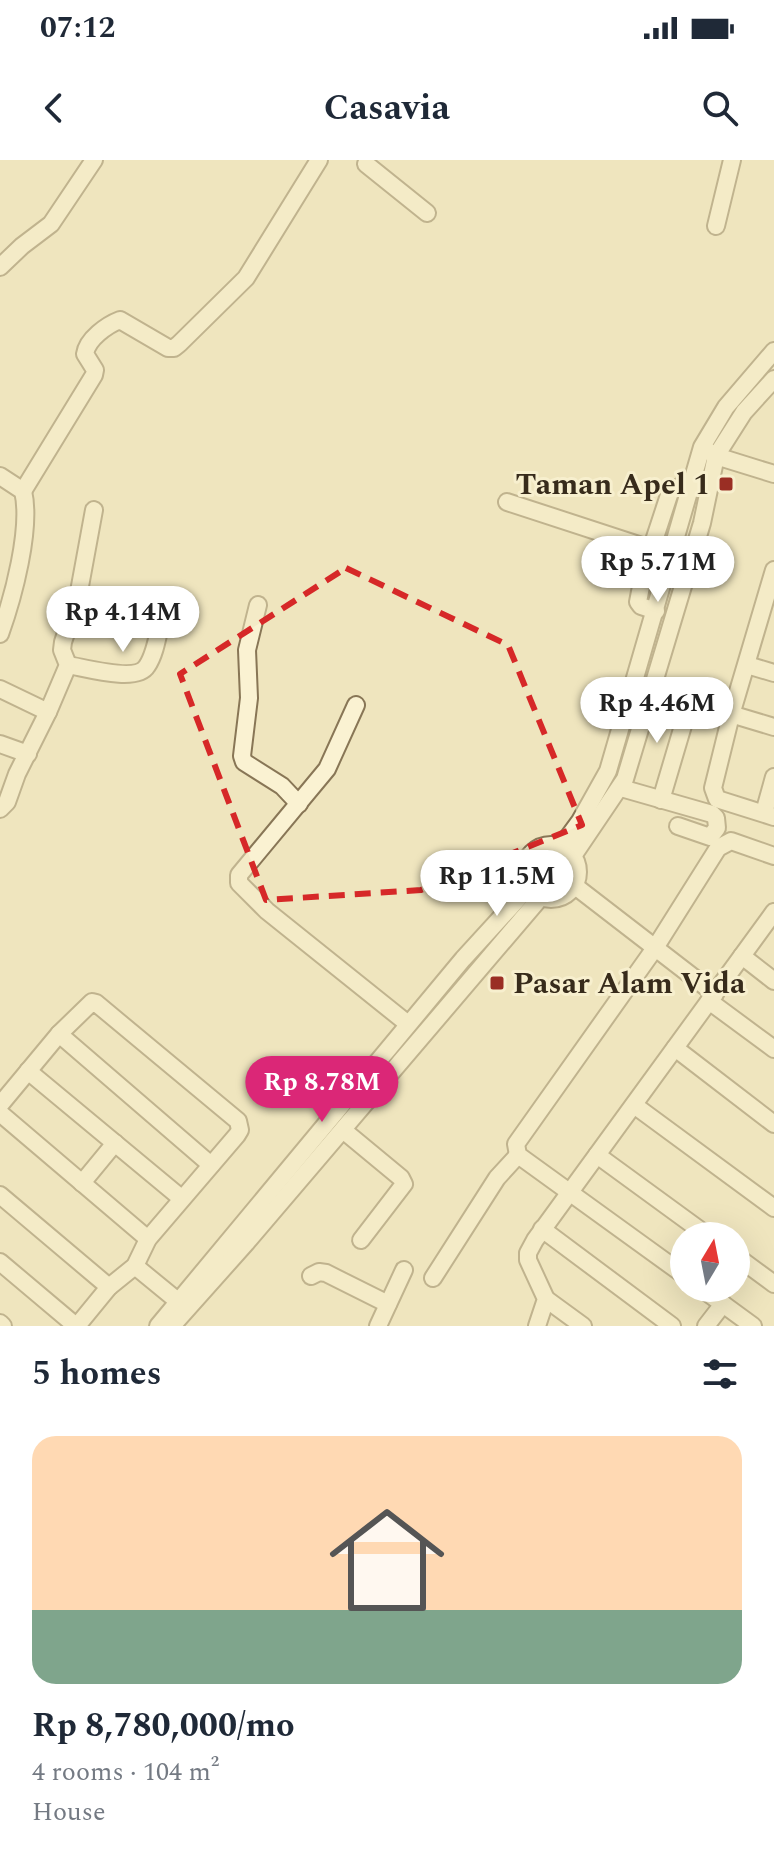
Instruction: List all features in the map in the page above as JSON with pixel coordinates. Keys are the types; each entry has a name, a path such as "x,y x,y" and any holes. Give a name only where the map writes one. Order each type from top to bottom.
{"street":[{"path":"0,267 51,224 94,160"},
{"path":"23,491 94,375 95,370 85,354 89,342 120,320 168,348 174,348 246,278 319,160"},
{"path":"716,226 732,160"},
{"path":"365,161 427,213"},
{"path":"567,851 608,771 702,447 726,407 774,351"},
{"path":"567,851 620,789 654,691 702,523 716,456 744,412 774,379"},
{"path":"702,447 716,456 774,474"},
{"path":"0,476 23,491 27,505 14,589 0,634"},
{"path":"656,611 638,602 651,549 670,492 679,487 691,490"},
{"path":"507,502 651,549"},
{"path":"0,809 7,802 68,665 62,650 63,642 78,597 94,510"},
{"path":"773,575 767,620 747,665 731,715 713,779 713,794 725,803 769,815 774,777"},
{"path":"258,605 247,650 249,698 242,756 244,762 282,786 299,804"},
{"path":"68,665 125,675 140,673 149,663 162,617"},
{"path":"747,665 774,673"},
{"path":"0,689 48,712"},
{"path":"654,691 774,727"},
{"path":"661,800 690,702"},
{"path":"356,705 327,769 239,875 240,886 408,1024"},
{"path":"0,744 28,754"},
{"path":"602,783 712,814 716,818 717,828 710,837 678,826"},
{"path":"670,1265 518,1155 516,1144 655,948 718,848 731,841 774,856"},
{"path":"545,845 567,851 578,871 575,886 556,899 534,893 523,874 527,859 545,845"},
{"path":"575,886 655,948 774,1049"},
{"path":"172,1326 181,1304 408,1024 463,959 534,893"},
{"path":"158,1326 343,1130 534,893"},
{"path":"583,1326 546,1299 528,1260 528,1253 542,1229 774,913"},
{"path":"742,956 774,981"},
{"path":"0,1105 88,1003 96,1003 235,1118 240,1130 148,1239 135,1266 109,1287 76,1326 0,1262"},
{"path":"59,1034 211,1165"},
{"path":"675,1048 774,1124"},
{"path":"28,1071 181,1198"},
{"path":"634,1105 774,1208"},
{"path":"0,1113 148,1239"},
{"path":"343,1130 401,1178 404,1184 361,1240"},
{"path":"82,1183 115,1143"},
{"path":"433,1278 497,1178 518,1155"},
{"path":"597,1155 689,1222"},
{"path":"0,1195 109,1287"},
{"path":"542,1229 672,1326"},
{"path":"135,1266 181,1304"},
{"path":"750,1266 774,1284"},
{"path":"378,1326 404,1270"},
{"path":"311,1276 326,1273 388,1304"},
{"path":"537,1326 546,1299"},
{"path":"720,1302 753,1326"},
{"path":"706,1326 723,1304"}],"highlighted area":[{"path":"346,568 508,645 582,825 421,890 266,900 180,674"}],"place":[{"name":"Taman Apel 1","path":"726,484"},
{"name":"Pasar Alam Vida","path":"497,983"}]}
